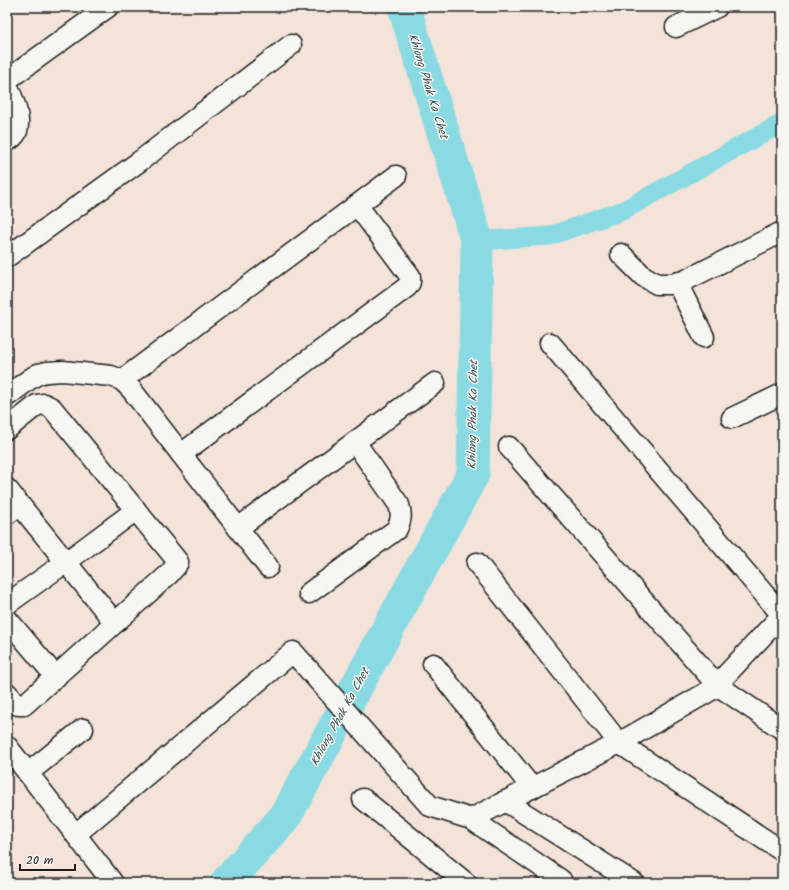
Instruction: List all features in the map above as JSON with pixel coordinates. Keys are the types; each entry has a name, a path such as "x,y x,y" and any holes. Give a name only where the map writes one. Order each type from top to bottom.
{"street":[{"path":"7,80 108,7"},
{"path":"676,27 717,7"},
{"path":"7,257 140,161 291,45"},
{"path":"7,85 17,110 18,123 17,130 13,137 7,141"},
{"path":"122,380 396,176"},
{"path":"181,454 407,287 410,282 410,276 357,205"},
{"path":"621,254 643,276 657,284 677,283 684,281 782,232"},
{"path":"677,283 704,337"},
{"path":"471,819 619,743 714,689 782,615 550,343"},
{"path":"7,396 38,374 47,372 64,371 111,376 122,380 131,389 268,567"},
{"path":"238,528 435,383"},
{"path":"732,418 782,394"},
{"path":"7,428 37,405 44,404 52,408 178,562 168,575 24,705 18,704 7,692"},
{"path":"309,593 397,529 401,521 399,505 355,442"},
{"path":"509,447 717,685 782,729"},
{"path":"7,489 13,509 66,562 115,623"},
{"path":"7,604 136,510"},
{"path":"476,563 619,743 782,851"},
{"path":"7,619 56,677"},
{"path":"76,834 293,652 430,806 471,819 562,880"},
{"path":"433,664 532,788"},
{"path":"28,773 83,729"},
{"path":"7,746 113,883"},
{"path":"363,799 466,883"},
{"path":"505,801 634,883"}],"waterway":[{"name":"Khlong Phak Ka Chet","path":"226,883 285,817 473,474 477,241 404,7"},
{"path":"477,241 549,236 622,211 782,123"}]}
